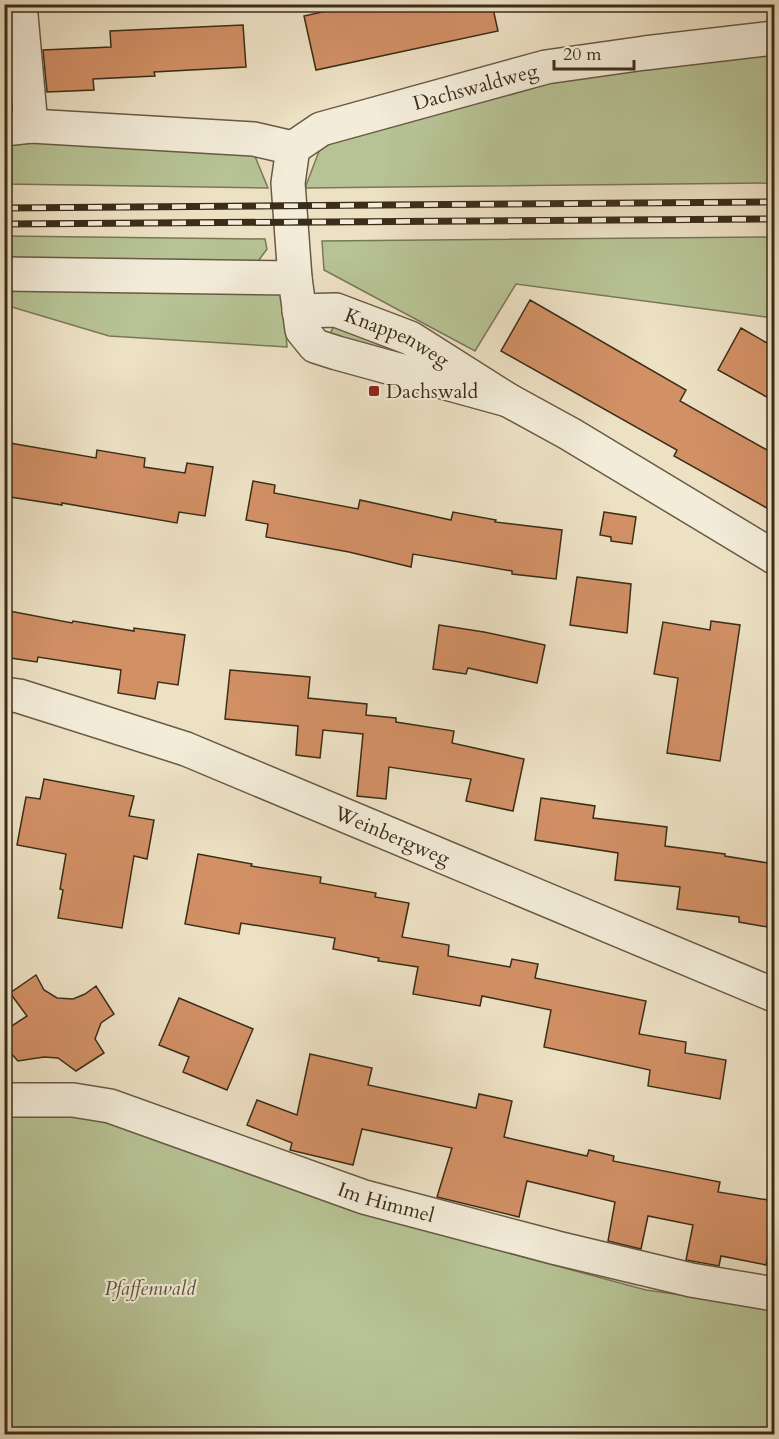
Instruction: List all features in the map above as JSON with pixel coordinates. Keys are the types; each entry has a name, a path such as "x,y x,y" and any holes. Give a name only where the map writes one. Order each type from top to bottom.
{"street":[{"path":"4,274 295,278 288,183 293,148 254,140 18,127 20,4"},
{"name":"Dachswaldweg","path":"293,148 321,129 546,67 774,38"},
{"name":"Knappenweg","path":"295,278 302,330 315,346 407,374 508,400 570,434 774,558"},
{"name":"Weinbergweg","path":"4,694 19,696 186,749 774,995"},
{"name":"Im Himmel","path":"4,1100 73,1100 110,1106 364,1197 557,1248 691,1280 774,1294"}],"green space":[{"path":"774,51 774,183 305,188 321,146 344,135 560,80"},
{"path":"4,137 254,154 268,188 5,184"},
{"path":"5,236 265,239 267,249 253,268 5,262"},
{"path":"774,237 774,318 516,284 475,351 324,270 322,241"},
{"path":"5,280 283,292 287,347 109,336 5,305"},
{"path":"339,318 429,367 330,333"},
{"name":"Pfaffenwald","path":"92,1108 364,1214 646,1290 774,1308 774,1434 5,1434 4,1112"}],"building":[{"path":"358,4 492,4 498,31 316,70 304,16"},
{"path":"243,25 246,67 154,72 155,76 93,79 94,90 47,92 43,50 111,47 110,31"},
{"path":"530,300 686,390 680,401 774,454 774,512 674,456 677,450 501,351"},
{"path":"741,328 774,347 774,401 718,370"},
{"path":"4,442 96,458 97,450 145,458 144,467 185,473 187,463 213,467 205,516 179,512 177,523 62,503 62,505 4,496"},
{"path":"253,481 275,485 274,493 358,509 360,500 451,520 453,512 496,520 495,522 562,530 556,579 512,574 512,571 413,554 411,567 349,552 266,537 268,524 246,520"},
{"path":"604,512 636,517 632,544 611,541 611,537 600,535"},
{"path":"577,577 631,584 627,633 570,625"},
{"path":"4,610 72,623 73,621 134,631 134,628 185,635 178,685 158,682 155,699 118,693 121,670 38,657 37,662 4,657"},
{"path":"711,621 740,625 720,761 667,753 678,678 654,674 663,622 710,630"},
{"path":"439,625 545,645 537,683 468,668 466,674 433,669"},
{"path":"230,670 310,677 308,698 367,704 366,715 396,718 396,722 454,731 452,743 524,759 513,811 466,801 471,779 389,767 386,799 357,796 363,734 323,730 320,758 296,755 298,726 225,719"},
{"path":"44,779 134,796 129,816 154,820 147,859 134,856 122,928 58,918 66,854 17,845 26,797 40,799"},
{"path":"541,798 595,806 593,818 667,827 665,846 725,854 725,856 774,864 767,927 739,922 739,917 677,909 680,887 615,880 618,853 535,840"},
{"path":"198,854 252,864 251,866 321,877 320,883 376,893 375,897 409,903 402,937 449,945 448,956 510,967 512,959 538,964 535,978 646,1001 639,1034 686,1042 685,1053 726,1060 720,1099 648,1086 650,1070 544,1047 551,1010 482,996 480,1006 413,994 418,967 378,961 379,958 333,949 335,938 241,923 239,934 185,924"},
{"path":"36,975 44,990 57,998 73,999 96,986 114,1014 101,1023 95,1039 104,1053 76,1071 58,1058 44,1057 18,1061 4,1046 4,1031 27,1016 10,993"},
{"path":"179,998 253,1029 227,1090 183,1072 189,1057 159,1045"},
{"path":"310,1054 372,1068 368,1085 476,1108 479,1094 512,1101 504,1137 587,1156 589,1150 614,1156 613,1161 720,1182 718,1192 774,1201 774,1242 770,1241 766,1265 721,1256 719,1266 686,1260 693,1225 648,1216 641,1249 608,1241 615,1202 527,1181 519,1217 437,1197 452,1148 362,1129 353,1165 290,1150 292,1143 247,1125 257,1100 297,1115"}],"railway":[{"path":"4,208 774,202"},
{"path":"4,224 774,219"}],"place":[{"name":"Dachswald","path":"374,391"}]}
